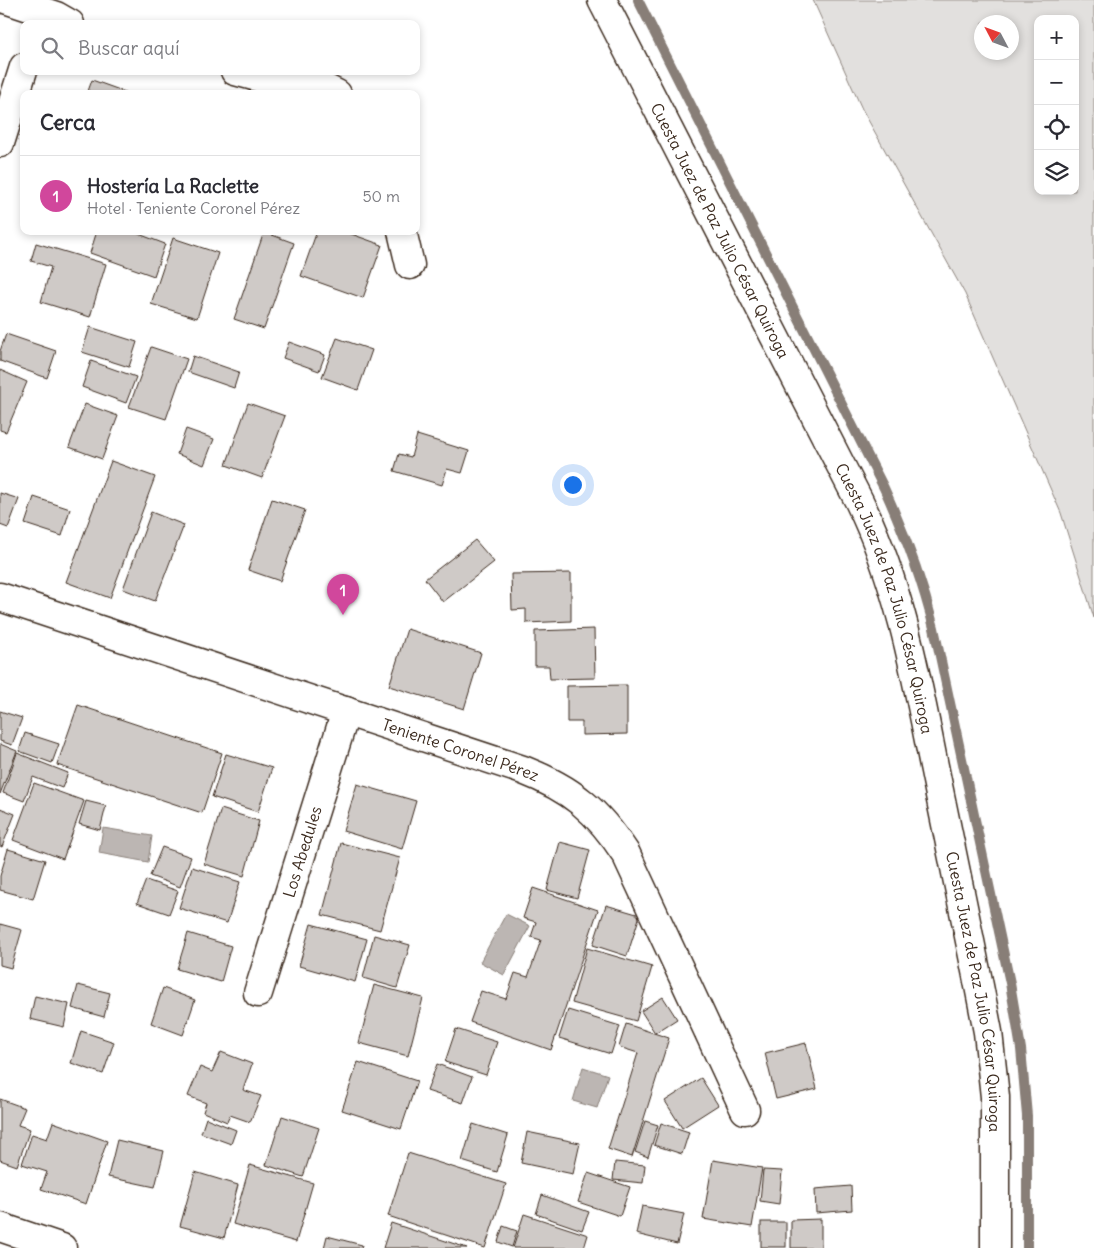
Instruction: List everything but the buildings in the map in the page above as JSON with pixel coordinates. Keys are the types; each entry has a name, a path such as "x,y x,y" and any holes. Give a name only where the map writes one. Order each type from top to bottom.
{"street":[{"path":"8,0 60,20"},
{"name":"Cuesta Juez de Paz Julio César Quiroga","path":"602,0 872,527 895,590 911,653 988,1032 995,1104 995,1248"},
{"path":"0,142 21,75"},
{"path":"250,75 272,81 285,78 291,79 329,90"},
{"path":"403,235 410,265"},
{"name":"Teniente Coronel Pérez","path":"0,597 522,770 546,779 572,794 594,812 611,831 626,854 745,1110"},
{"name":"Los Abedules","path":"258,993 346,711"},
{"path":"0,1228 62,1248"}],"shaded area":[{"path":"813,0 1094,0 1094,618 1061,513 965,294 862,109"},
{"path":"103,828 152,836 148,862 99,853"},
{"path":"506,914 530,926 504,975 480,962"},
{"path":"583,1067 608,1075 597,1108 573,1101"}],"waterway":[{"path":"638,0 884,488 906,540 924,592 934,628 1010,983 1021,1049 1027,1116 1027,1248"}],"place":[{"name":"Hostería La Raclette","path":"343,615"}]}
